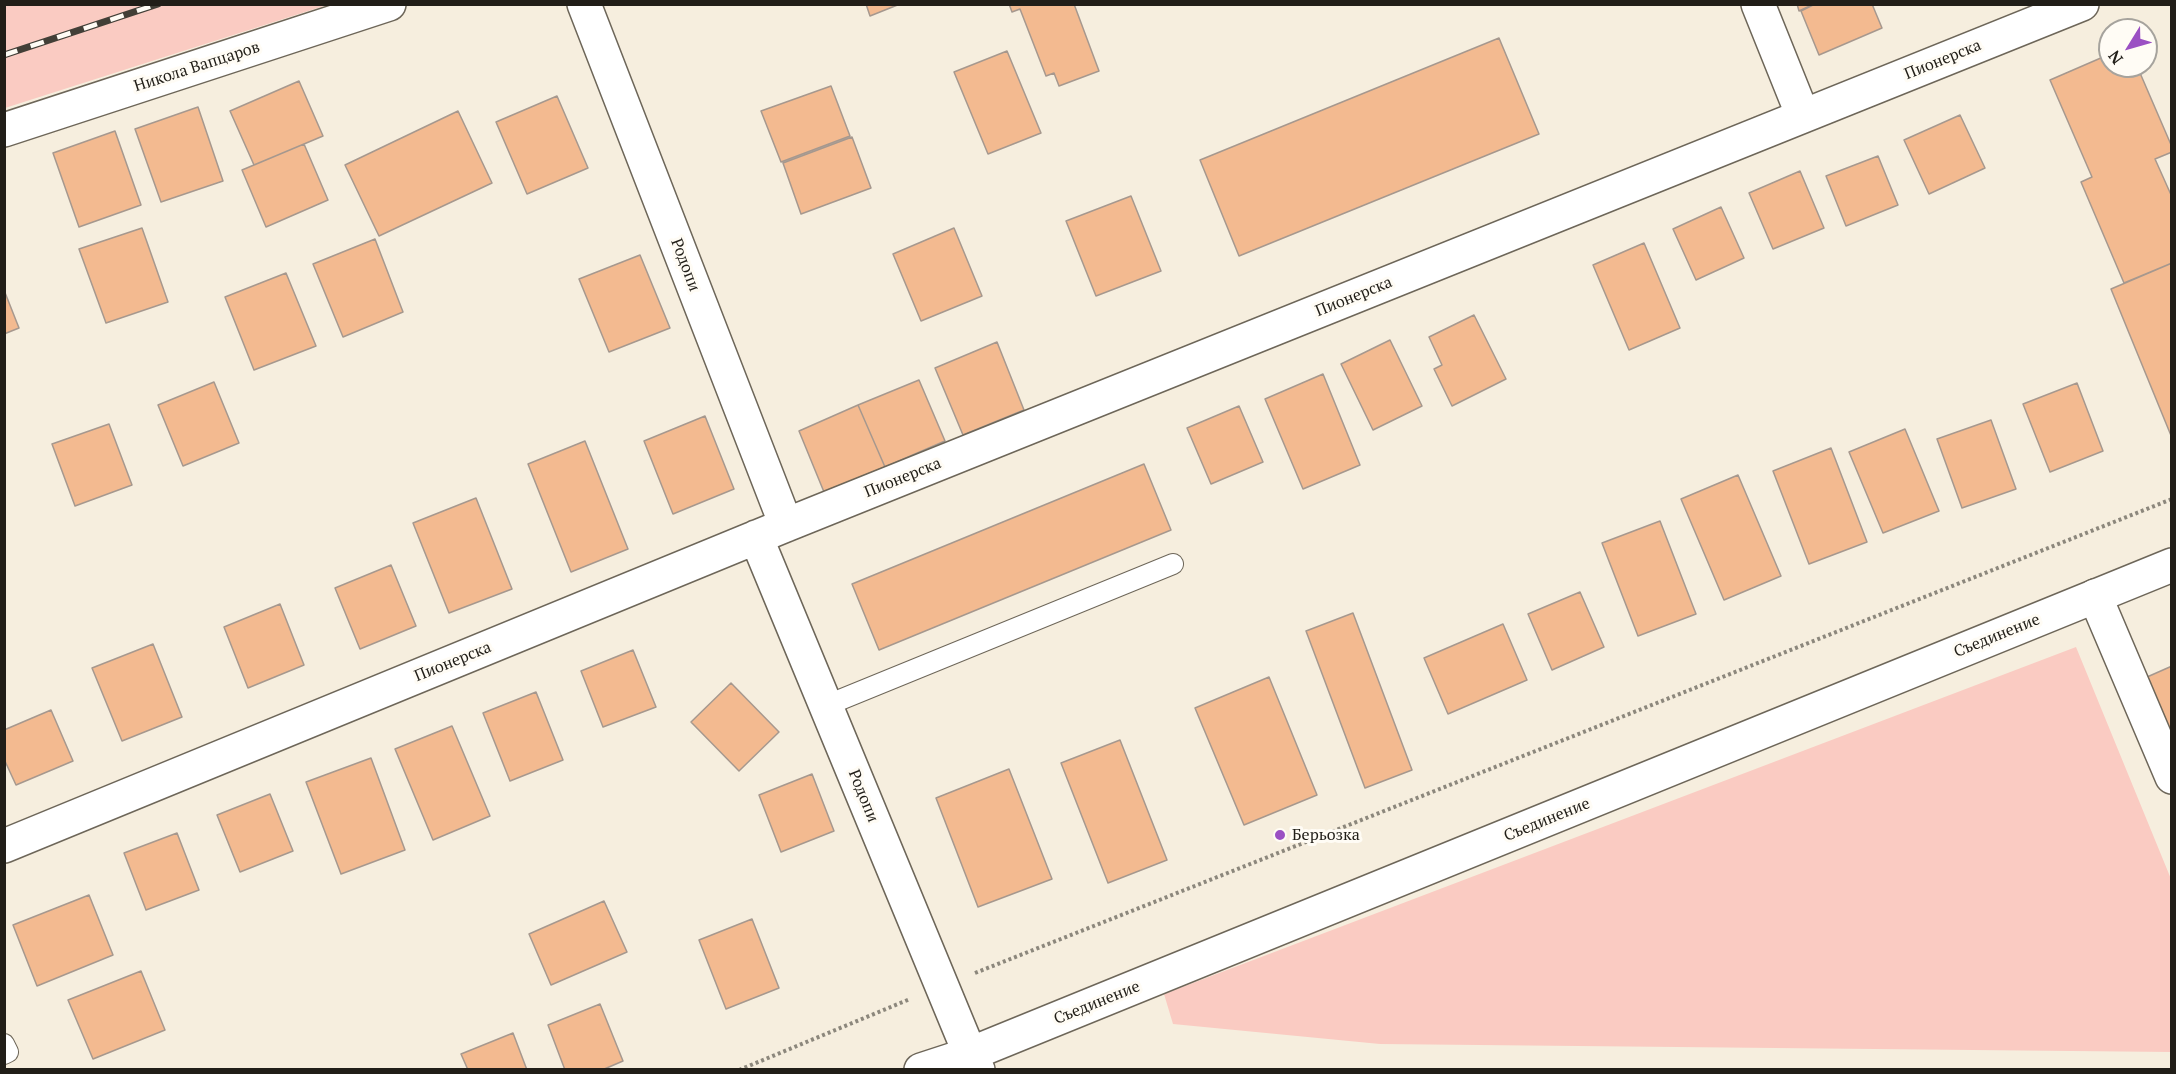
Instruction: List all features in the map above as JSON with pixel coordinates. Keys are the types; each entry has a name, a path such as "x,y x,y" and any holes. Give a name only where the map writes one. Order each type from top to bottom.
{"street":[{"name":"Никола Вапцаров","path":"4,130 389,4"},
{"name":"Родопи","path":"584,4 786,525"},
{"path":"1758,4 1803,116"},
{"name":"Пионерска","path":"4,846 756,537 2082,4"},
{"name":"Родопи","path":"756,537 942,986 952,1066"},
{"name":"Съединение","path":"952,1066 2172,565"},
{"path":"2095,597 2172,777"}],"lane":[{"path":"825,706 1173,564"},
{"path":"4,1044 8,1052 4,1054"}],"path":[{"path":"739,1070 942,986 2172,499"}],"shaded area":[{"path":"5,4 327,4 327,5 5,108"},
{"path":"2076,647 2171,879 2171,1052 1380,1044 1173,1024 1164,994"}],"building":[{"path":"866,4 900,4 870,16"},
{"path":"1009,4 1074,4 1099,71 1059,86 1054,73 1046,76 1020,9 1012,12"},
{"path":"1797,4 1814,4 1799,11"},
{"path":"1815,4 1872,4 1882,28 1819,55 1801,11"},
{"path":"1499,38 1539,134 1239,256 1200,160"},
{"path":"1007,51 1041,133 988,154 954,72"},
{"path":"2098,59 2098,78 2142,78 2172,147 2172,152 2155,159 2172,197 2172,263 2124,283 2081,182 2092,177 2050,80"},
{"path":"299,81 323,136 254,165 230,111"},
{"path":"831,86 850,136 781,162 761,111"},
{"path":"557,96 588,168 527,194 496,122"},
{"path":"198,107 223,181 161,202 135,129"},
{"path":"458,111 492,183 379,236 345,165"},
{"path":"1960,115 1985,168 1929,194 1904,140"},
{"path":"115,131 141,205 79,227 53,153"},
{"path":"852,137 871,188 801,214 783,163"},
{"path":"304,144 328,200 266,227 242,170"},
{"path":"1878,156 1898,205 1846,226 1826,176"},
{"path":"1800,171 1824,228 1773,249 1749,193"},
{"path":"1131,196 1161,271 1096,296 1066,221"},
{"path":"1721,207 1744,258 1696,280 1673,229"},
{"path":"142,228 168,302 106,323 79,249"},
{"path":"954,228 982,296 921,321 893,254"},
{"path":"375,239 403,312 343,337 313,264"},
{"path":"1644,243 1680,328 1629,350 1593,265"},
{"path":"640,255 670,328 609,352 579,279"},
{"path":"2172,263 2172,438 2111,289"},
{"path":"286,273 316,346 254,370 225,297"},
{"path":"4,290 19,328 4,334"},
{"path":"1474,315 1506,379 1452,406 1434,369 1442,365 1429,337"},
{"path":"1390,340 1422,406 1373,430 1341,364"},
{"path":"997,342 1024,410 963,435 935,368"},
{"path":"1323,374 1360,465 1303,489 1265,399"},
{"path":"919,380 945,441 885,467 858,405"},
{"path":"214,382 239,443 183,466 158,405"},
{"path":"2077,383 2103,451 2050,472 2023,404"},
{"path":"858,405 885,467 824,492 799,431"},
{"path":"1239,406 1263,462 1211,484 1187,428"},
{"path":"705,416 734,489 673,514 644,441"},
{"path":"1991,420 2016,489 1962,508 1937,439"},
{"path":"109,424 132,485 75,506 52,444"},
{"path":"1905,429 1939,511 1883,533 1849,452"},
{"path":"585,441 628,549 571,572 528,464"},
{"path":"1831,448 1867,542 1809,564 1773,471"},
{"path":"1144,464 1171,530 879,650 852,584"},
{"path":"1738,475 1781,576 1724,600 1681,499"},
{"path":"476,498 512,589 449,613 413,523"},
{"path":"1660,521 1696,614 1638,636 1602,543"},
{"path":"391,565 416,626 360,649 335,588"},
{"path":"1580,592 1604,647 1552,670 1528,614"},
{"path":"280,604 304,665 248,688 224,627"},
{"path":"1353,613 1412,770 1365,788 1306,631"},
{"path":"1503,624 1527,680 1448,714 1424,658"},
{"path":"153,644 182,717 122,741 92,668"},
{"path":"633,650 656,707 603,727 581,671"},
{"path":"2172,666 2172,734 2138,681"},
{"path":"1269,677 1317,795 1244,825 1195,708"},
{"path":"731,683 779,732 739,771 691,722"},
{"path":"536,692 563,760 510,781 483,713"},
{"path":"51,710 73,761 16,785 4,759 4,730"},
{"path":"452,726 490,816 433,840 395,749"},
{"path":"1120,740 1167,860 1108,883 1061,763"},
{"path":"371,758 405,850 341,874 306,782"},
{"path":"1009,769 1052,879 978,907 936,798"},
{"path":"812,774 834,831 781,852 759,795"},
{"path":"270,794 293,851 240,872 217,815"},
{"path":"177,833 199,890 146,910 124,853"},
{"path":"89,895 113,955 37,986 13,925"},
{"path":"604,901 627,952 551,985 529,934"},
{"path":"752,919 779,988 726,1009 699,940"},
{"path":"141,971 165,1030 93,1059 68,1000"},
{"path":"600,1004 623,1061 602,1070 565,1070 548,1025"},
{"path":"513,1033 527,1070 468,1070 461,1054"}],"railway":[{"path":"4,55 158,4"}],"place":[{"name":"Берьозка","path":"1280,835"}]}
